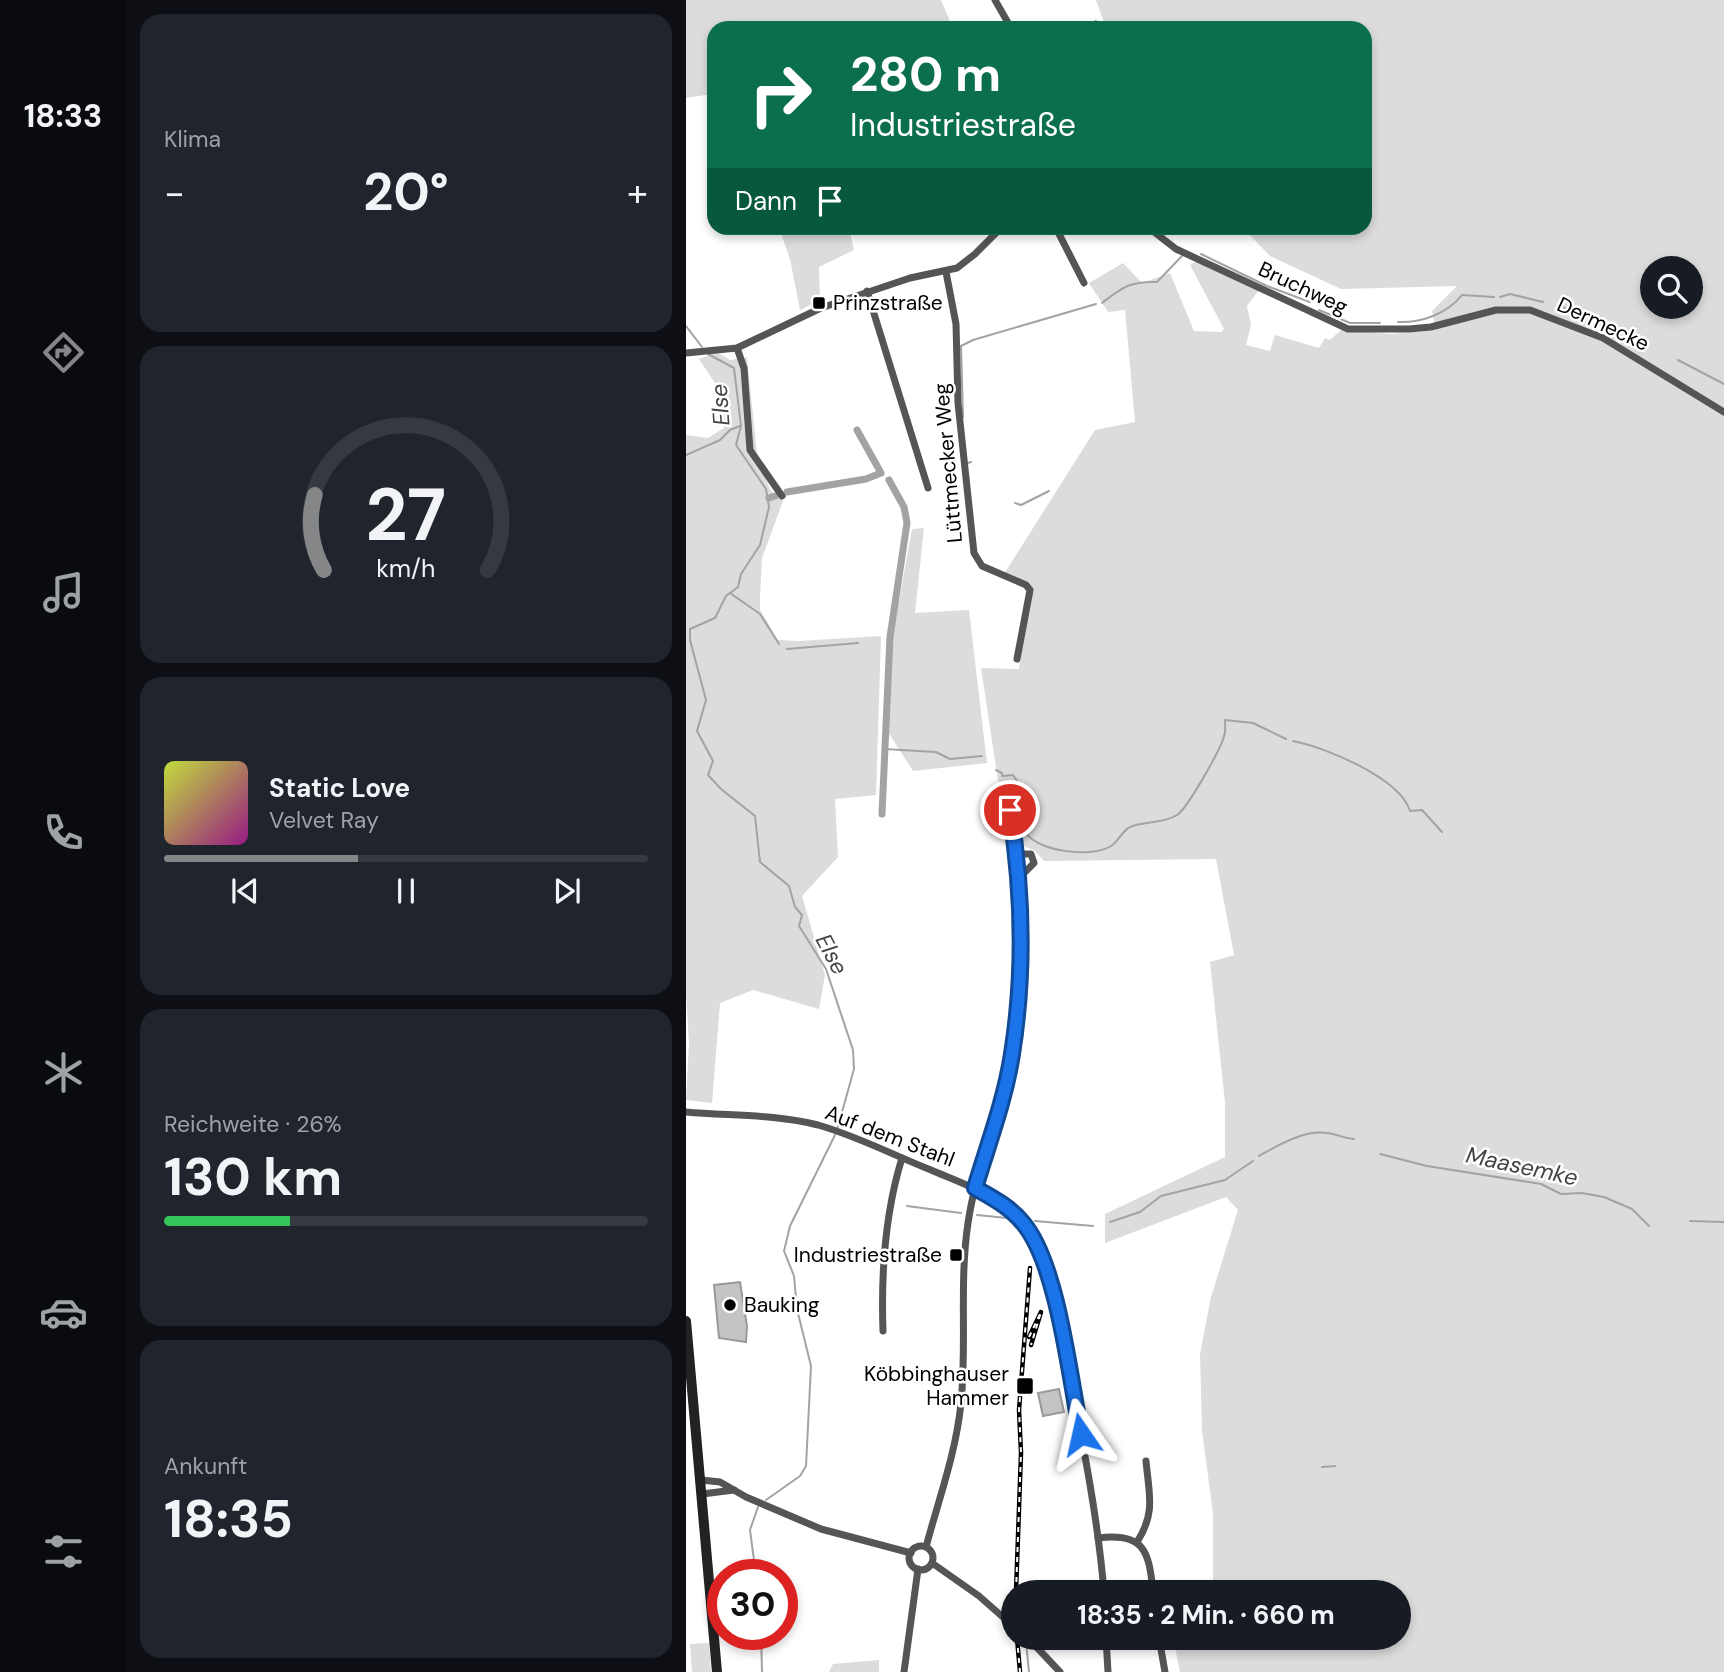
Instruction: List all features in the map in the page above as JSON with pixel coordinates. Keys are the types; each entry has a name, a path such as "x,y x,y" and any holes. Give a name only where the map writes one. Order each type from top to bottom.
{"main road":[{"path":"686,1321 716,1672"}],"street":[{"path":"995,0 1007,21"},
{"path":"686,353 737,348 821,308 867,291 943,273 967,261 994,235"},
{"path":"1060,235 1084,283"},
{"name":"Bruchweg","path":"1158,235 1176,249 1348,329 1431,327 1496,310"},
{"name":"Lüttmecker Weg","path":"943,273 956,324 958,403 974,553 982,566 1026,585 1030,590 1017,659"},
{"path":"867,291 928,488"},
{"name":"Dermecke","path":"1496,310 1530,310 1595,334 1724,412"},
{"path":"737,348 744,368 750,450 782,496"},
{"path":"926,1547 953,1452 959,1415 963,1256 975,1188 1012,1055 1022,953 1017,854 1005,785"},
{"path":"1017,854 1031,854 1034,858 1034,863 1019,878"},
{"name":"Auf dem Stahl","path":"686,1112 776,1118 830,1129 975,1188 999,1201 1023,1223 1044,1259 1068,1367 1098,1538 1103,1580"},
{"path":"883,1331 881,1281 896,1178 902,1158"},
{"path":"1137,1542 1150,1520 1146,1461"},
{"path":"701,1480 710,1479 821,1529 911,1553"},
{"path":"702,1494 735,1490"},
{"path":"1098,1538 1121,1536 1137,1542 1149,1561 1151,1580"},
{"path":"917,1546 926,1547 932,1552 932,1563 926,1569 918,1569 911,1563 911,1553 917,1546"},
{"path":"932,1563 979,1596 1001,1615"},
{"path":"904,1672 918,1569"},
{"path":"1039,1650 1060,1672"},
{"path":"1107,1650 1108,1672"},
{"path":"1161,1650 1165,1672"}],"shaded area":[{"path":"686,0 941,0 950,21 707,21 707,95 686,98"},
{"path":"1096,0 1724,0 1724,1672 1180,1672 1175,1650 1411,1650 1411,1580 1213,1580 1213,1514 1202,1430 1200,1354 1211,1297 1238,1210 1226,1197 1105,1243 1105,1214 1225,1157 1225,1102 1210,962 1234,955 1216,859 1044,861 1034,850 1020,845 1010,788 999,787 981,668 1019,669 1031,587 1004,574 1095,430 1135,422 1125,310 1108,312 1089,283 1123,263 1142,283 1170,273 1194,331 1221,332 1224,329 1190,265 1197,261 1259,290 1247,306 1251,325 1246,345 1270,351 1275,335 1319,348 1325,338 1330,340 1342,329 1390,334 1436,330 1432,311 1457,286 1341,289 1270,256 1250,235 1372,235 1372,21 1104,21"},
{"path":"781,235 851,235 854,250 819,267 820,300 800,310 790,259"},
{"path":"717,352 730,360 747,357 757,454 770,490 783,501 762,558 760,610 778,640 881,636 876,795 835,799 838,857 802,896 825,975 819,1009 753,990 720,1003 712,1103 686,1100 689,1043 686,993 686,435 708,438 724,428 715,383 699,359"},
{"path":"924,528 915,613 969,610 987,763 913,771 888,732 892,640 912,529"},
{"path":"707,1643 711,1672 692,1672 690,1644"},
{"path":"879,1660 879,1672 829,1672 833,1664"}],"building":[{"name":"Bauking","path":"740,1282 747,1326 746,1342 719,1338 714,1285"},
{"path":"1059,1389 1064,1412 1043,1416 1038,1393"}],"waterway":[{"name":"Dermecke","path":"1201,254 1267,286 1310,302"},
{"name":"Dermecke","path":"1102,303 1126,286 1157,282 1182,256"},
{"name":"Dermecke","path":"1500,297 1510,294 1543,302"},
{"name":"Dermecke","path":"1398,322 1433,316 1456,302 1462,295 1494,297"},
{"name":"Dermecke","path":"963,417 961,346 973,340 1096,304"},
{"name":"Dermecke","path":"1558,305 1576,313"},
{"name":"Dermecke","path":"1319,310 1350,323 1380,323"},
{"name":"Else","path":"686,326 702,347"},
{"name":"Else","path":"708,354 734,368 741,426 736,445 766,489 769,507 760,545 741,574 738,587 726,596 715,618 690,629 690,640 706,700 697,731 713,761 708,775 755,816 760,862 789,886 795,907 802,915 799,926 826,969 853,1050 854,1069 837,1130"},
{"name":"Dermecke","path":"1678,360 1724,384"},
{"path":"686,455 720,440 730,430 740,426"},
{"path":"787,492 866,479 881,473 857,430"},
{"path":"882,814 890,637 907,523 904,507 889,480"},
{"path":"1015,503 1021,505 1049,491"},
{"path":"769,498 775,496"},
{"path":"730,593 760,614 779,644"},
{"path":"787,649 858,643"},
{"path":"996,770 1002,773 1002,776 1013,775 1017,781 1026,833 1033,840 1054,849 1092,852 1111,846 1130,827 1166,820 1177,815 1195,791 1217,753 1225,734 1225,720 1253,723 1286,739"},
{"path":"1293,741 1341,757 1377,776 1392,787 1410,811 1422,810 1442,832"},
{"path":"884,749 936,752 950,759 982,756"},
{"name":"Maasemke","path":"1259,1156 1292,1139 1309,1134 1327,1133 1354,1139"},
{"name":"Else","path":"766,1500 800,1476 806,1466 811,1366 797,1309 794,1276 784,1251 790,1226 835,1135"},
{"name":"Maasemke","path":"1380,1154 1427,1166 1541,1184 1561,1194 1582,1193 1604,1197 1632,1209 1649,1226"},
{"name":"Maasemke","path":"1110,1222 1140,1212 1161,1196 1225,1180 1253,1161"},
{"name":"Maasemke","path":"907,1206 961,1213"},
{"name":"Maasemke","path":"977,1215 1007,1218"},
{"name":"Maasemke","path":"1035,1221 1093,1226"},
{"path":"1690,1221 1724,1222"},
{"path":"1322,1467 1335,1466"},
{"name":"Else","path":"754,1559 750,1530 758,1507"},
{"name":"Else","path":"761,1650 762,1672"},
{"path":"1027,1650 1029,1672"}],"railway":[{"path":"1016,1580 1021,1453 1019,1410 1030,1268"},
{"path":"1029,1337 1041,1312 1031,1345"},
{"path":"1018,1650 1020,1672"}],"place":[{"name":"Prinzstraße","path":"819,303"},
{"name":"Industriestraße","path":"956,1255"},
{"name":"Bauking","path":"730,1305"},
{"name":"Köbbinghauser Hammer","path":"1025,1386"}],"route":[{"path":"1010,810 1020,890 1020,989 1007,1079 975,1188 999,1201 1023,1223 1044,1259 1081,1434"}]}
